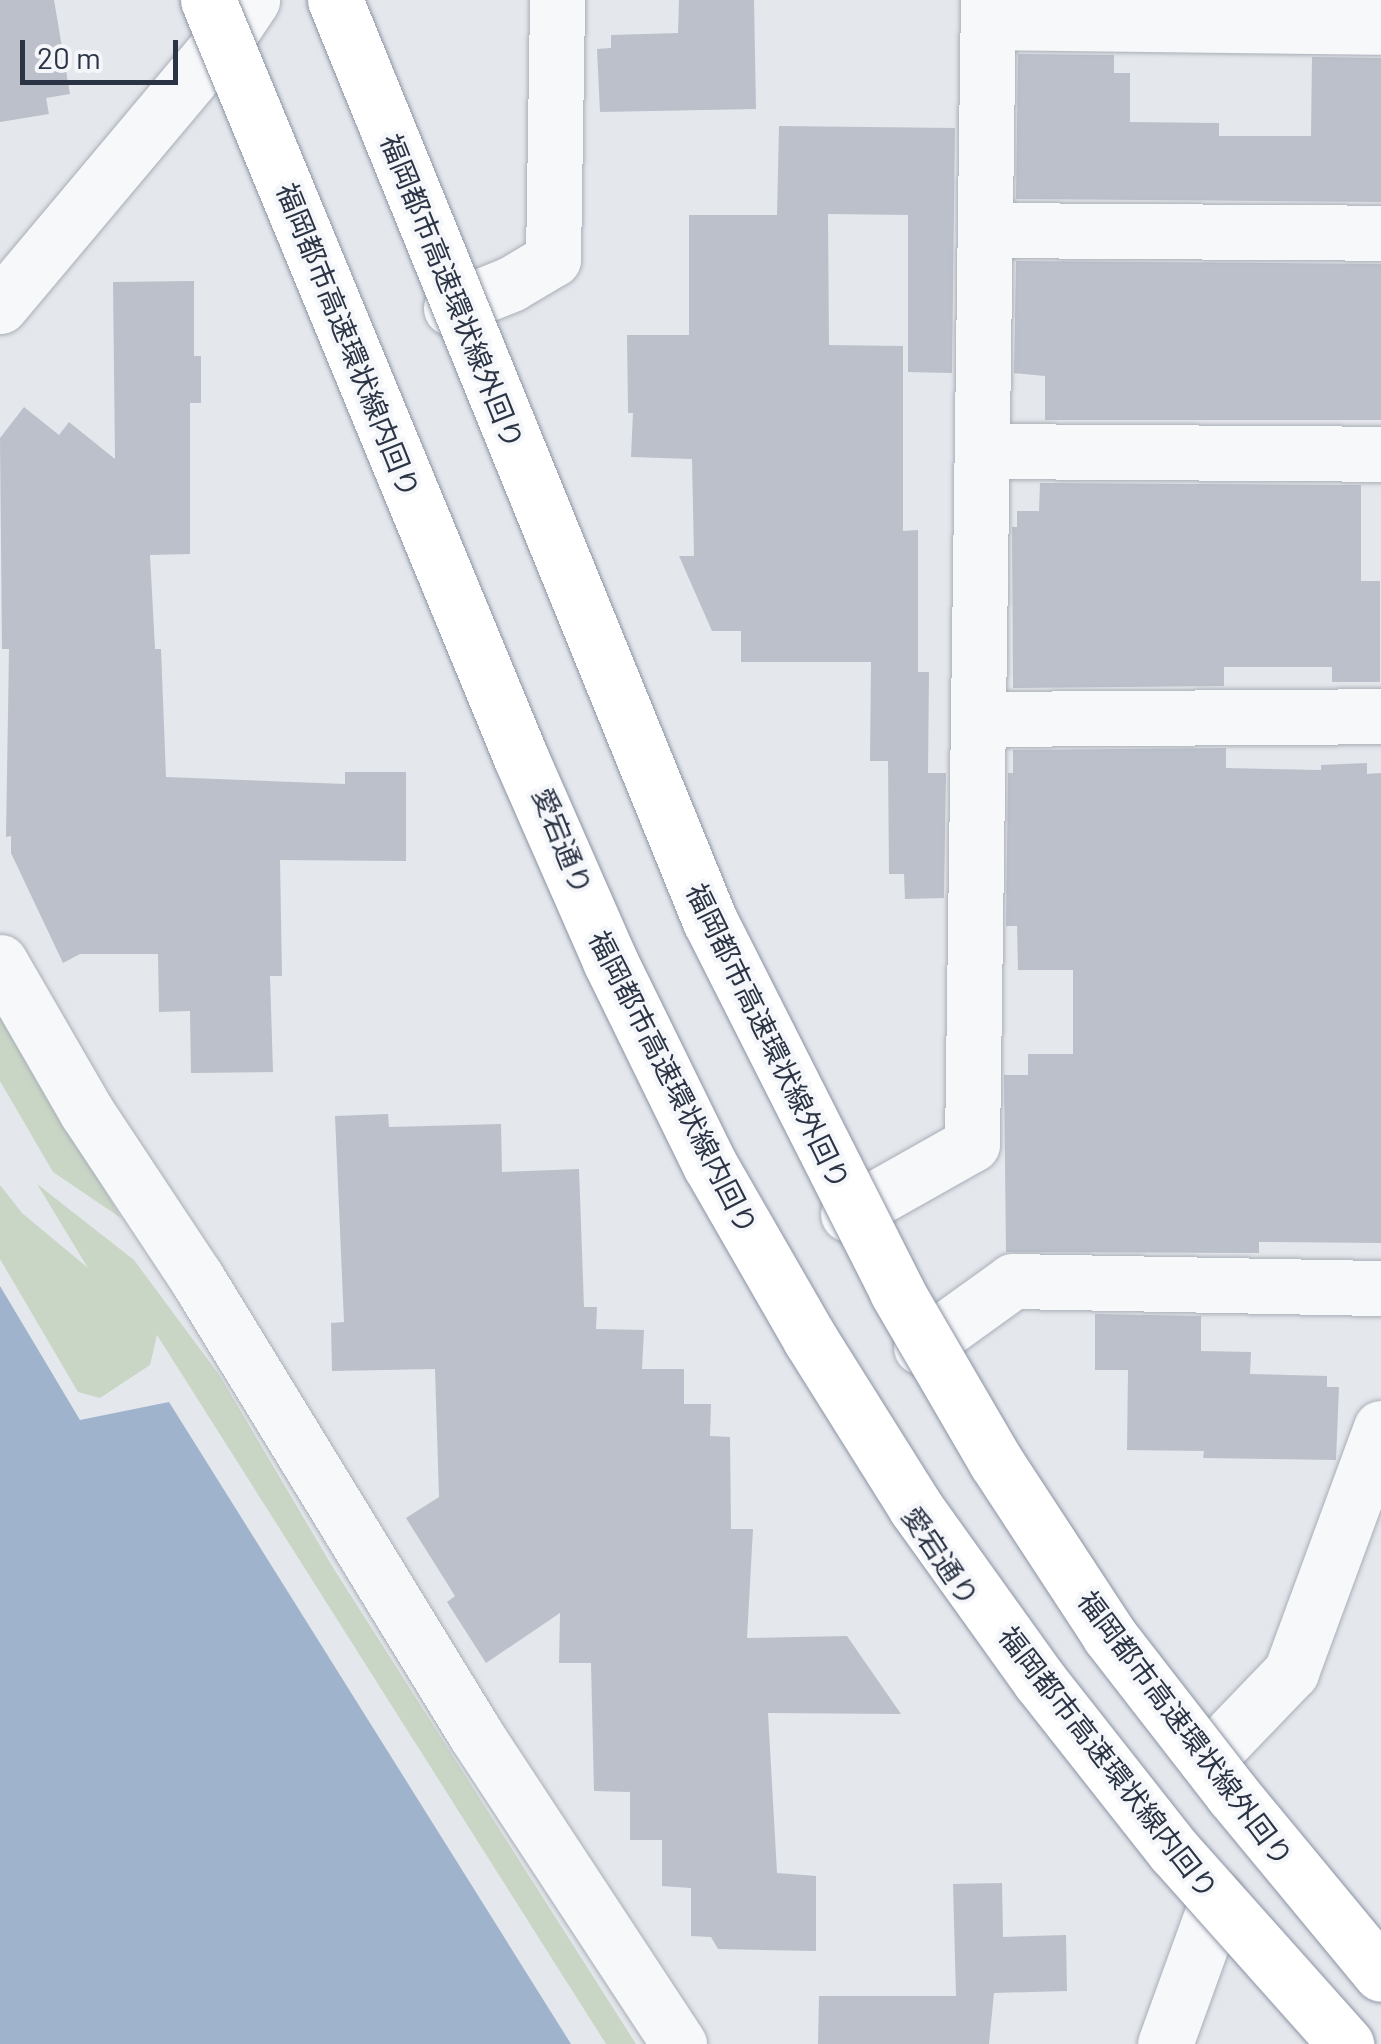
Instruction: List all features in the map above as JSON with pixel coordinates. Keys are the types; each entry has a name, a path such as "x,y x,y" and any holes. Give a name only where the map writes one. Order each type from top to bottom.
{"highway":[{"name":"福岡都市高速環状線外回り","path":"335,0 710,921 897,1292 996,1462 1109,1635 1233,1796 1381,1974"},
{"name":"福岡都市高速環状線内回り","path":"228,8 522,758 610,961 710,1165 810,1340 916,1508 1040,1681 1174,1850 1349,2044"}],"street":[{"path":"325,0 716,948 848,1214 921,1347 1117,1624 1215,1751 1381,1934"},
{"path":"451,308 512,284 553,258 556,0"},
{"path":"0,306 228,8"},
{"name":"愛宕通り","path":"228,8 622,986 741,1231 855,1426 1022,1677 1349,2044"},
{"path":"848,1214 972,1144 988,11 1381,27"},
{"path":"986,230 1381,234"},
{"path":"982,450 1381,454"},
{"path":"981,719 1381,716"},
{"path":"0,962 86,1112 196,1277 476,1735 679,2044"},
{"path":"921,1347 1013,1281 1381,1288"},
{"path":"1215,1751 1290,1672 1381,1428"},
{"path":"1164,2044 1218,1900"}],"green space":[{"path":"0,1010 121,1218 53,1172 0,1081"},
{"path":"37,1184 134,1260 220,1376 332,1566 636,2044 606,2044 157,1335 150,1365 100,1398 78,1392 0,1259 0,1185 22,1213 88,1268"}],"water":[{"path":"0,1286 80,1420 169,1402 571,2044 0,2044"}],"building":[{"path":"0,0 54,0 70,94 46,98 49,114 0,122"},
{"path":"679,0 754,0 756,109 600,112 597,49 611,48 611,35 678,33"},
{"path":"1018,54 1114,55 1114,73 1130,73 1130,122 1219,123 1219,136 1311,136 1312,57 1381,58 1381,202 1016,199"},
{"path":"779,126 955,128 952,373 908,372 908,215 828,214 829,345 903,346 903,531 918,530 918,672 929,672 928,773 946,773 944,898 905,899 904,874 889,874 888,761 870,761 871,662 741,662 741,631 712,631 679,556 694,556 692,459 631,457 633,413 628,413 627,335 689,335 689,215 777,215"},
{"path":"1016,261 1381,264 1381,420 1045,420 1045,376 1014,373"},
{"path":"194,281 194,356 201,356 201,403 190,403 190,554 150,555 155,649 161,649 166,777 345,784 345,772 406,772 406,861 280,860 282,976 270,976 273,1072 191,1073 190,1011 159,1012 158,954 80,954 63,963 11,853 11,836 6,837 9,649 2,649 0,438 24,407 59,435 69,422 115,459 113,282"},
{"path":"1040,483 1361,485 1361,581 1380,581 1380,682 1332,682 1332,667 1224,667 1224,686 1013,688 1012,527 1017,527 1017,511 1039,511"},
{"path":"1226,748 1226,768 1321,770 1321,765 1367,763 1367,774 1381,773 1381,1243 1259,1242 1259,1253 1006,1252 1004,1075 1028,1075 1028,1054 1073,1054 1073,970 1018,970 1017,926 1006,926 1008,773 1013,773 1013,750"},
{"path":"388,1114 389,1127 501,1124 502,1172 579,1169 584,1307 597,1307 596,1329 644,1330 642,1369 684,1369 684,1404 711,1404 710,1436 730,1437 731,1529 753,1529 747,1638 847,1636 901,1714 768,1713 777,1873 816,1876 816,1951 718,1949 711,1937 691,1936 691,1888 662,1886 662,1840 630,1840 630,1792 594,1791 591,1663 559,1663 560,1613 486,1663 447,1602 455,1596 406,1518 439,1497 435,1369 332,1371 331,1323 344,1322 335,1116"},
{"path":"1095,1314 1201,1316 1201,1351 1251,1352 1250,1374 1327,1376 1327,1387 1339,1387 1336,1460 1203,1458 1204,1451 1127,1450 1128,1370 1095,1370"},
{"path":"1002,1883 1003,1937 1066,1935 1067,1991 994,1993 989,2044 818,2044 819,1996 956,1996 953,1884"}]}
